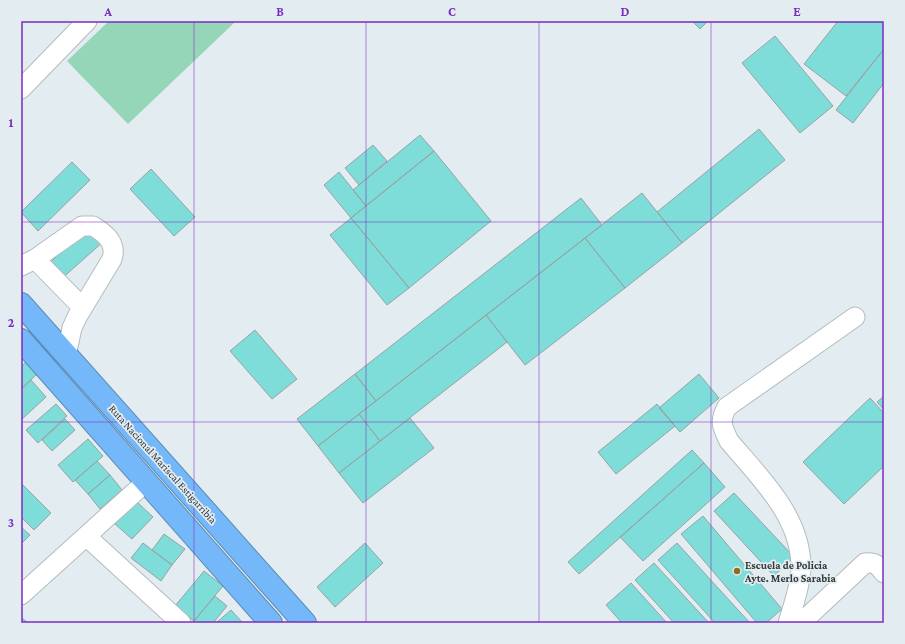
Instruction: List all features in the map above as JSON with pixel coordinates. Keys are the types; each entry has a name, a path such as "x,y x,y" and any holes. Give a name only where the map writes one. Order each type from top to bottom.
{"highway":[{"name":"Ruta Nacional Mariscal Estigarribia","path":"21,304 306,623"},
{"name":"Ruta Nacional Mariscal Estigarribia","path":"21,340 147,480 271,623"}],"street":[{"path":"21,89 87,21"},
{"path":"66,355 72,328 82,307 112,259 114,246 106,235 93,226 82,226 28,262 82,307"},
{"path":"788,623 796,599 800,570 798,542 787,513 729,442 723,429 721,417 727,407 855,317"},
{"path":"21,595 147,480"},
{"path":"86,536 181,623"},
{"path":"801,623 865,563 872,562 878,565 884,573"}],"green space":[{"path":"109,21 235,22 128,124 67,61"}],"building":[{"path":"692,21 708,21 700,29"},
{"path":"838,21 884,21 884,49 846,96 804,64"},
{"path":"775,36 833,106 800,133 742,63"},
{"path":"884,49 884,83 853,123 836,110"},
{"path":"759,129 785,160 682,243 657,212"},
{"path":"420,135 434,151 366,206 353,190"},
{"path":"373,145 387,161 359,185 345,168"},
{"path":"434,151 491,221 409,288 351,218"},
{"path":"72,162 90,180 38,231 21,212"},
{"path":"151,169 195,217 174,236 130,189"},
{"path":"339,172 366,206 351,218 324,185"},
{"path":"642,193 682,243 625,288 585,238"},
{"path":"581,198 602,225 376,401 355,374"},
{"path":"351,218 409,288 387,305 330,235"},
{"path":"90,226 104,241 59,281 45,267"},
{"path":"585,238 625,288 525,365 486,315"},
{"path":"486,315 507,342 380,441 359,414"},
{"path":"255,330 297,379 272,399 230,351"},
{"path":"26,362 37,374 21,389 21,367"},
{"path":"355,374 376,401 318,446 297,419"},
{"path":"699,374 719,398 680,432 659,408"},
{"path":"31,380 46,397 21,420 21,389"},
{"path":"884,396 884,410 877,402"},
{"path":"870,398 884,413 884,466 844,504 803,462"},
{"path":"56,404 67,416 38,443 26,430"},
{"path":"657,404 675,426 616,474 598,452"},
{"path":"359,414 380,441 339,473 318,446"},
{"path":"410,418 434,448 363,503 339,473"},
{"path":"65,419 75,430 52,451 42,440"},
{"path":"88,439 103,456 73,482 58,465"},
{"path":"692,450 704,463 579,574 568,562"},
{"path":"97,461 110,475 88,494 75,480"},
{"path":"704,463 725,487 643,561 620,537"},
{"path":"110,475 122,490 100,509 88,494"},
{"path":"21,483 51,513 34,530 21,517"},
{"path":"734,493 794,557 774,576 714,511"},
{"path":"137,502 153,517 132,539 115,524"},
{"path":"703,516 782,609 766,623 757,623 681,534"},
{"path":"21,527 30,535 21,544"},
{"path":"164,534 185,549 172,565 152,550"},
{"path":"143,543 172,565 161,581 131,558"},
{"path":"365,543 383,563 335,607 317,587"},
{"path":"677,543 750,623 715,623 658,560"},
{"path":"654,563 709,623 674,623 635,580"},
{"path":"204,571 223,586 194,621 175,606"},
{"path":"631,583 667,623 622,623 606,605"},
{"path":"215,596 227,606 213,623 196,623 194,621"},
{"path":"231,610 243,623 216,623"},
{"path":"21,617 28,623 21,623"}],"place":[{"name":"Escuela de Policia Ayte. Merlo Sarabia","path":"737,571"}]}
